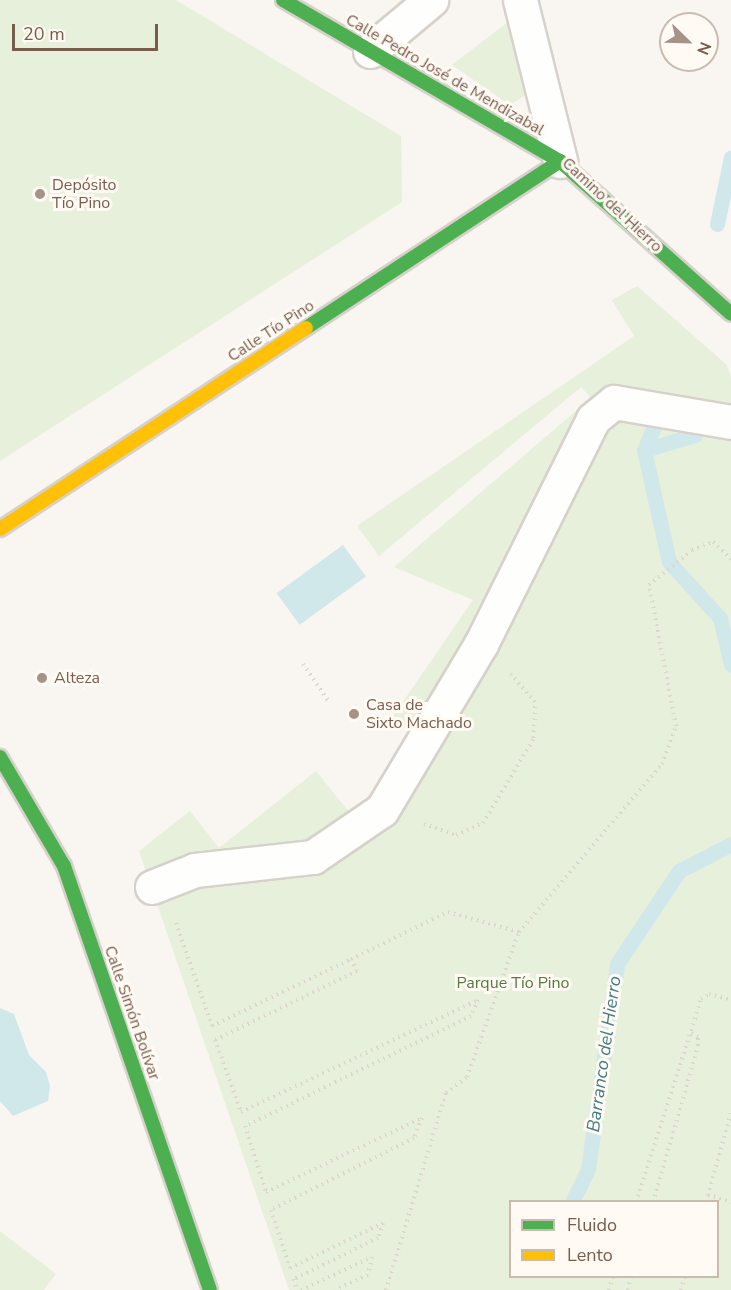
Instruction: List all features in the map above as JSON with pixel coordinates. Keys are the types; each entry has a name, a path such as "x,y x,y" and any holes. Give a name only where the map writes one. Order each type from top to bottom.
{"street":[{"name":"Calle Pedro José de Mendizabal","path":"283,0 560,161"},
{"path":"370,51 431,0"},
{"name":"Camino del Hierro","path":"520,0 560,161 731,314"},
{"name":"Calle Tío Pino","path":"0,529 560,161"},
{"path":"157,885 195,870 313,857 382,810 481,644 593,419 614,402 731,422"},
{"name":"Calle Simón Bolívar","path":"0,757 64,866 210,1290"}],"path":[{"path":"386,1290 446,1093 467,1077 519,932 663,764 676,726 664,639 647,594 657,575 692,550 714,542 731,559"},
{"path":"382,810 456,835 483,823 534,738 535,702 496,654 481,644"},
{"path":"303,664 329,702"},
{"path":"157,885 212,1026 448,912 519,932"},
{"path":"335,1290 368,1275 372,1257 299,1290 294,1279 378,1238 383,1223 290,1268 271,1210 414,1138 422,1118 266,1192 245,1126 471,1016 478,1000 241,1112 215,1040 357,971 351,959"},
{"path":"637,1200 701,999 708,994 731,1000"},
{"path":"654,1200 698,1046 698,1037 689,1031"},
{"path":"707,1200 731,1113"},
{"path":"708,1195 731,1202"}],"green space":[{"path":"0,0 176,0 401,136 402,202 0,461"},
{"path":"509,21 530,92 510,105 452,65"},
{"name":"Parque Tío Pino","path":"637,286 727,365 731,377 731,1290 289,1290 139,851 190,811 219,848 316,771 350,813 374,795 411,731 391,719 473,600 394,567 591,398 581,387 379,556 357,526 634,336 612,300"},
{"path":"0,1231 56,1274 44,1290 0,1290"}],"water":[{"path":"343,545 366,577 300,625 277,593"},
{"path":"0,1008 14,1014 29,1055 46,1072 50,1086 48,1101 13,1116 0,1101"}],"waterway":[{"path":"717,224 731,157"},
{"path":"644,450 654,427"},
{"name":"Barranco del Hierro","path":"644,450 695,435"},
{"name":"Barranco del Hierro","path":"644,450 669,562 720,618 731,665"},
{"name":"Barranco del Hierro","path":"573,1200 588,1169 617,964 679,871 731,844"}],"traffic: fast":[{"path":"283,0 560,161 731,314"},
{"path":"306,328 560,161"},
{"path":"0,757 64,866 210,1290"}],"traffic: slow":[{"path":"0,529 306,328"}],"place":[{"name":"Depósito Tío Pino","path":"40,194"},
{"name":"Alteza","path":"42,678"},
{"name":"Casa de Sixto Machado","path":"354,714"}]}
